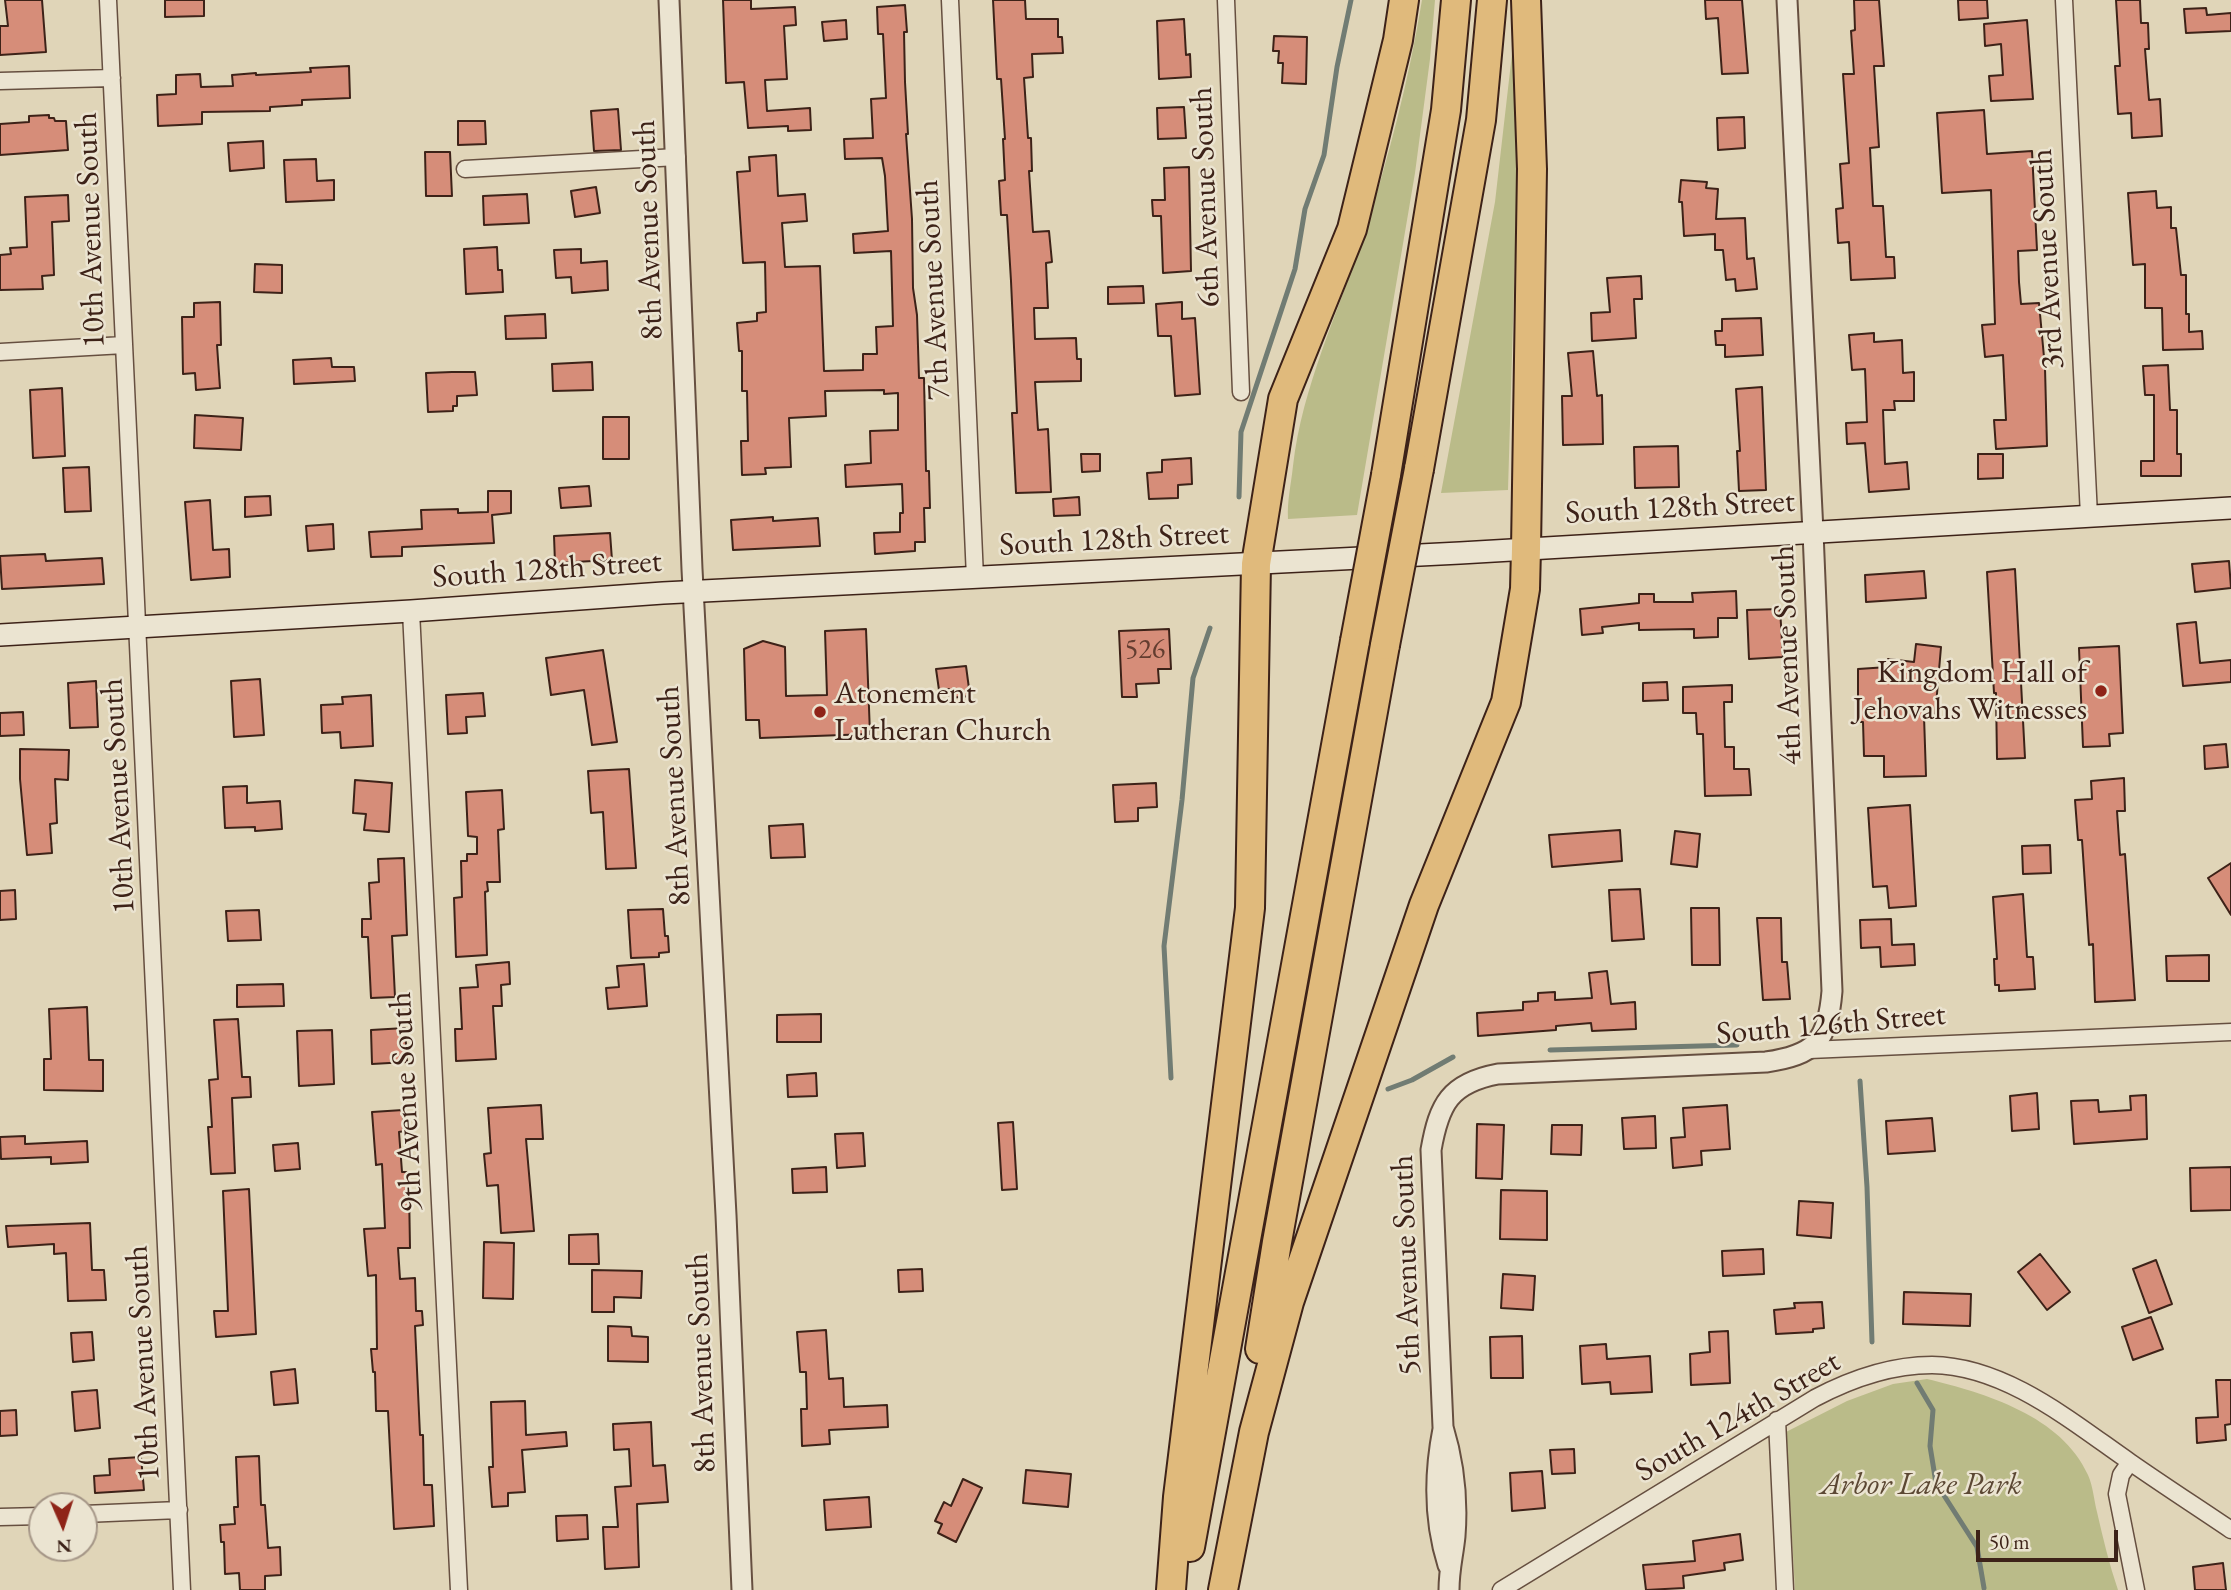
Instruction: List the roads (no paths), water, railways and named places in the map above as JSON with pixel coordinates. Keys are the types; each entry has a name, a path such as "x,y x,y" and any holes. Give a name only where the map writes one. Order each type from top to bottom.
{"highway":[{"path":"1171,1590 1180,1483 1250,908 1256,564 1283,399 1352,229 1398,40 1405,0"},
{"path":"1182,1590 1386,475 1446,110 1456,0"},
{"path":"1222,1590 1277,1242 1481,120 1492,0"},
{"path":"1222,1590 1254,1432 1289,1302 1424,905 1506,702 1525,589 1527,549 1532,169 1526,0"}],"main road":[{"name":"South 128th Street","path":"0,635 694,592 1256,564 2231,508"}],"street":[{"name":"10th Avenue South","path":"108,0 183,1590"},
{"name":"8th Avenue South","path":"669,0 694,592 742,1590"},
{"name":"7th Avenue South","path":"950,0 975,578"},
{"name":"6th Avenue South","path":"1226,0 1241,392"},
{"name":"4th Avenue South","path":"1787,0 1832,991 1830,1017 1824,1031 1809,1051"},
{"name":"3rd Avenue South","path":"2064,0 2089,516"},
{"path":"0,81 112,78"},
{"path":"465,169 677,158"},
{"path":"0,352 124,345"},
{"name":"9th Avenue South","path":"411,611 459,1590"},
{"name":"South 126th Street","path":"1446,1103 1460,1087 1476,1078 1498,1074 1766,1062 1788,1059 1809,1051 2231,1032"},
{"name":"5th Avenue South","path":"1446,1103 1435,1125 1431,1150 1443,1427 1451,1454 1457,1502 1455,1539 1449,1566 1449,1590"},
{"name":"South 124th Street","path":"1501,1590 1777,1420 1848,1381 1891,1370 1932,1365 1967,1370 2005,1384 2046,1405 2231,1530"},
{"path":"1777,1420 1784,1590"},
{"path":"2130,1462 2121,1475 2117,1494 2136,1590"},
{"path":"98,1513 179,1510"},
{"path":"0,1517 28,1516"}],"waterway":[{"path":"1239,497 1241,432 1295,269 1305,209 1324,155 1337,67 1351,0"},
{"path":"1171,1078 1164,946 1182,800 1193,678 1210,628"},
{"path":"1550,1050 1737,1045"},
{"path":"1388,1089 1412,1080 1453,1057"},
{"path":"1860,1081 1867,1187 1872,1342"},
{"path":"1917,1383 1933,1410 1930,1446 1936,1483 1977,1547 1984,1588"}],"place":[{"name":"Kingdom Hall of Jehovahs Witnesses","path":"2101,691"},
{"name":"Atonement Lutheran Church","path":"820,712"}],"park label":[{"name":"Arbor Lake Park","path":"1921,1485"}]}
